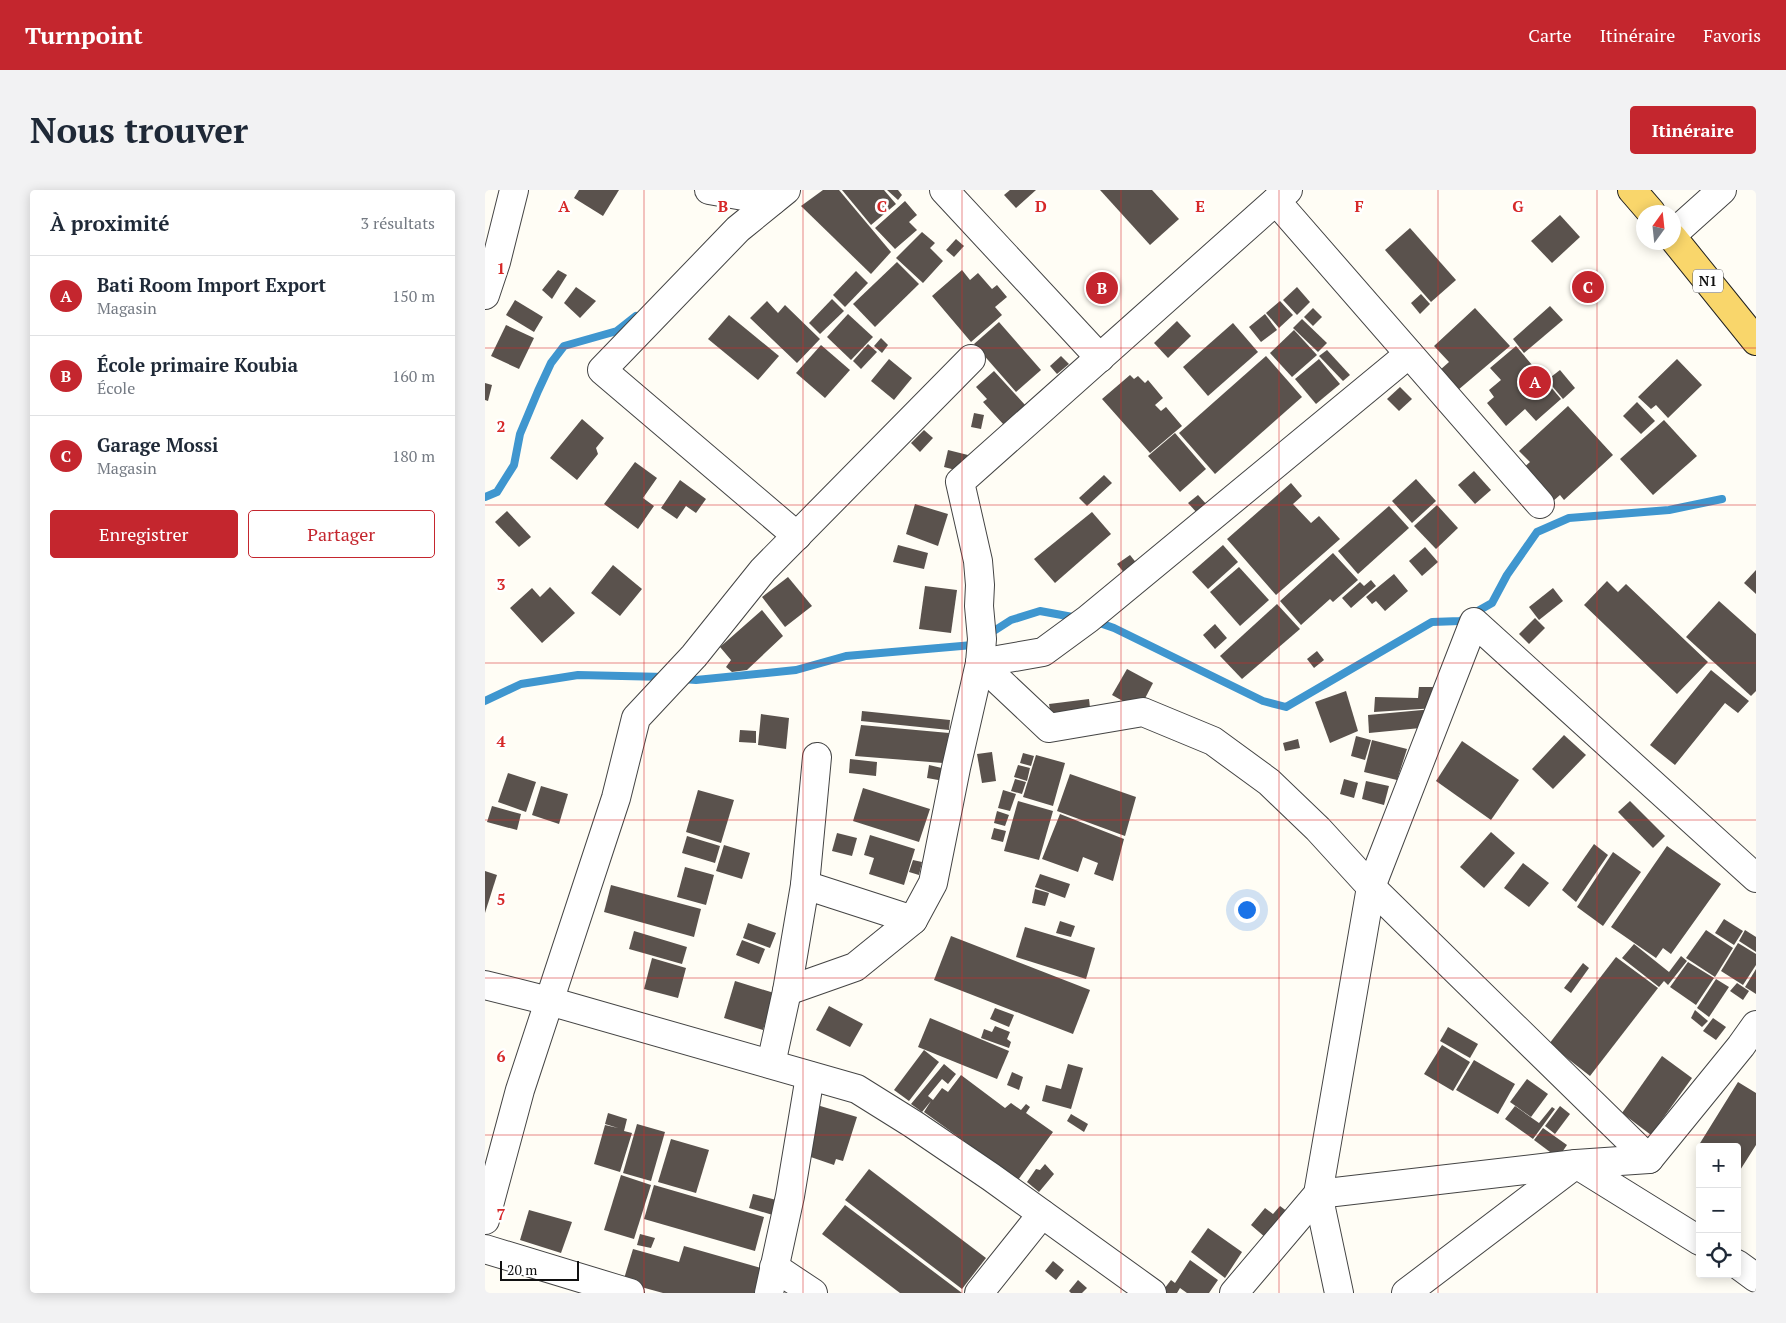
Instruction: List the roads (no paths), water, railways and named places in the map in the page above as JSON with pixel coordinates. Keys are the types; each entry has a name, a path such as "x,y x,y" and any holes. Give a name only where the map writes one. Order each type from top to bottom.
{"main road":[{"path":"1632,190 1645,205"},
{"name":"N1","path":"1681,248 1749,333"}],"street":[{"path":"485,295 496,262 514,190"},
{"path":"709,190 779,195"},
{"path":"944,190 1100,358"},
{"path":"1681,227 1722,190"},
{"path":"779,195 739,229 602,370 797,536"},
{"path":"787,990 855,967 913,920 933,883 956,768 980,663 982,639 978,561 960,482 1282,196 1409,354 1540,504"},
{"path":"980,663 1043,652 1088,619 1409,354"},
{"path":"485,1220 520,1090 616,798 637,718 694,656 763,570 971,359"},
{"path":"1339,1293 1318,1194 1371,887 1474,622 1756,878"},
{"path":"980,663 1049,728 1143,712 1213,741 1269,782 1318,829 1371,887 1649,1159"},
{"path":"771,1064 787,990 805,885 817,757"},
{"path":"805,885 913,920"},
{"path":"485,985 857,1089 913,1124 1152,1293"},
{"path":"1234,1293 1318,1194 1576,1164 1649,1159 1751,1042"},
{"path":"769,1293 790,1196 810,1076"},
{"path":"1576,1164 1696,1239"},
{"path":"1405,1293 1576,1164"},
{"path":"979,1293 1042,1214"},
{"path":"485,1249 630,1293"},
{"path":"774,1267 813,1293"},
{"path":"1741,1267 1756,1278"}],"waterway":[{"path":"485,497 497,492 514,465 520,434 538,391 551,363 564,346 617,331 636,316"},
{"path":"1094,621 1114,628 1263,701 1286,707 1432,622 1460,621 1492,603 1507,575 1537,532 1569,518 1669,510 1722,499"},
{"path":"986,636 1011,620 1040,611 1078,618"},
{"path":"682,679 696,680 796,670 846,656 973,645 977,643"},
{"path":"485,701 521,684 578,675 666,677"}],"place":[{"name":"Garage Mossi","path":"1588,287"},
{"name":"École primaire Koubia","path":"1102,288"},
{"name":"Bati Room Import Export","path":"1535,382"}]}
